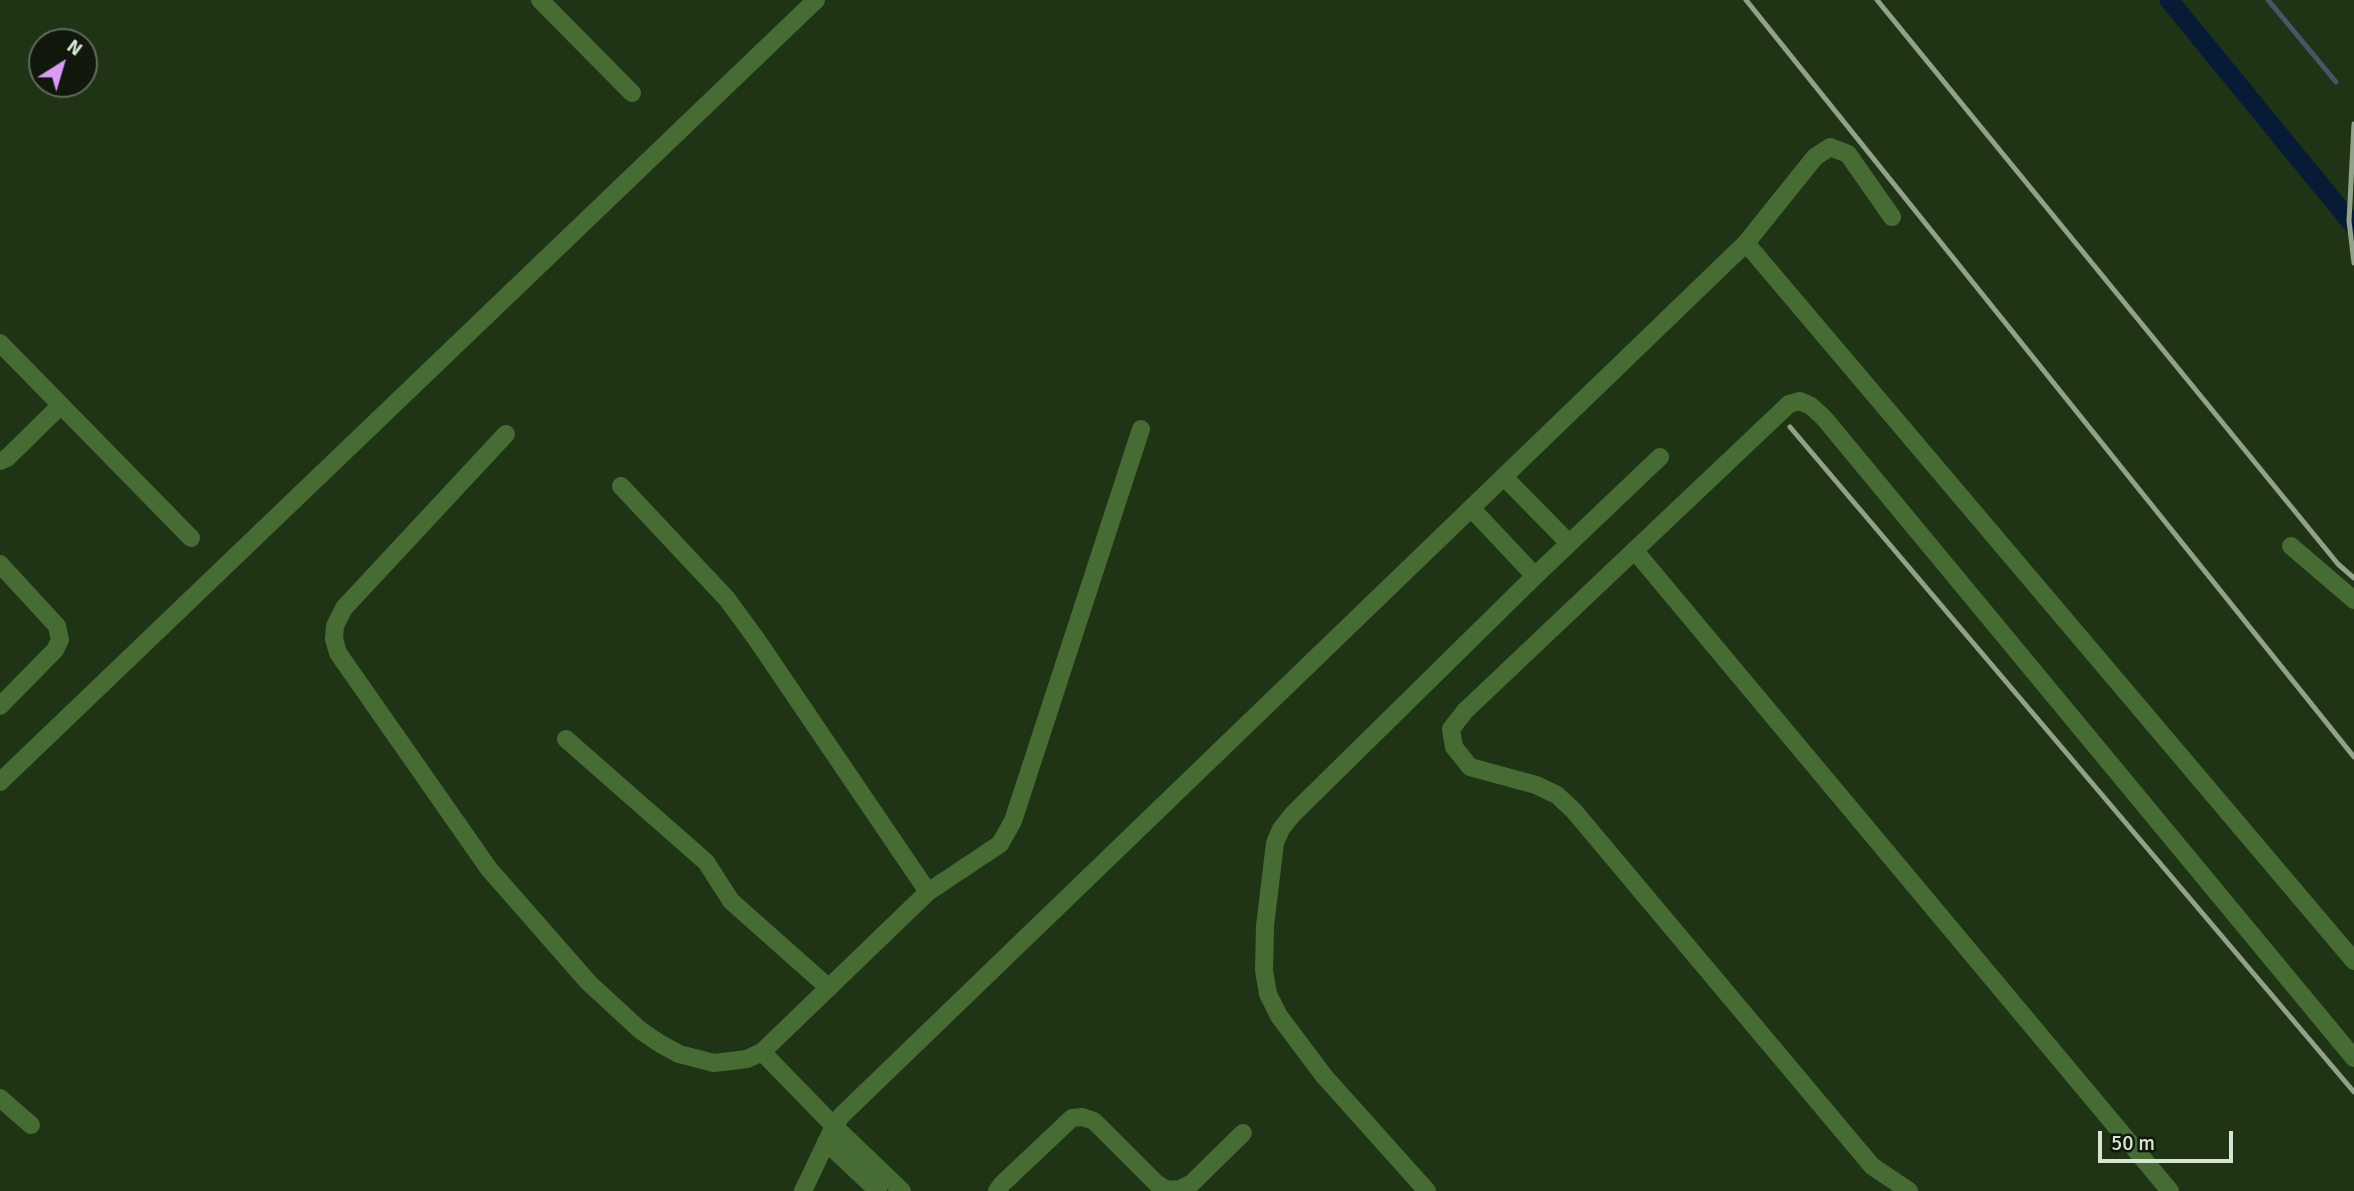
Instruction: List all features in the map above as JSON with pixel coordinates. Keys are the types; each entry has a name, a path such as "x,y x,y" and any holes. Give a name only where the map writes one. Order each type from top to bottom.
{"lane":[{"path":"0,782 816,0"},
{"path":"547,2 632,93"},
{"path":"803,1191 842,1115 1746,243 1815,157 1830,147 1848,154 1892,217"},
{"path":"1746,243 2354,961"},
{"path":"0,343 191,538"},
{"path":"1909,1191 1872,1166 1573,811 1556,795 1536,785 1470,767 1454,747 1451,729 1465,711 1789,404 1800,401 1811,406 1833,428 2354,1058"},
{"path":"0,461 7,458 61,405"},
{"path":"506,434 344,608 335,626 334,639 338,653 489,869 527,915 604,998 640,1030 679,1055 715,1063 747,1059 762,1052 928,892 999,844 1013,821 1141,429"},
{"path":"1427,1191 1324,1076 1279,1016 1268,994 1264,970 1265,926 1275,843 1281,829 1293,814 1660,457"},
{"path":"1505,478 1569,543"},
{"path":"621,486 727,599 928,892"},
{"path":"1472,509 1535,576"},
{"path":"2291,545 2354,600"},
{"path":"1635,551 2170,1191"},
{"path":"0,564 57,625 60,640 55,650 0,706"},
{"path":"566,739 706,862 731,901 829,988"},
{"path":"762,1052 902,1191"},
{"path":"0,1098 31,1125"},
{"path":"997,1191 1072,1118 1082,1116 1094,1121 1167,1191 1192,1183 1243,1133"},
{"path":"826,1142 878,1191"}],"waterway":[{"path":"2169,0 2354,226"},
{"path":"2268,0 2336,82"}],"railway":[{"path":"1746,0 2354,757"},
{"path":"1877,0 2338,564 2354,578"},
{"path":"2354,124 2349,221 2354,263"},
{"path":"1790,427 2354,1092"}]}
